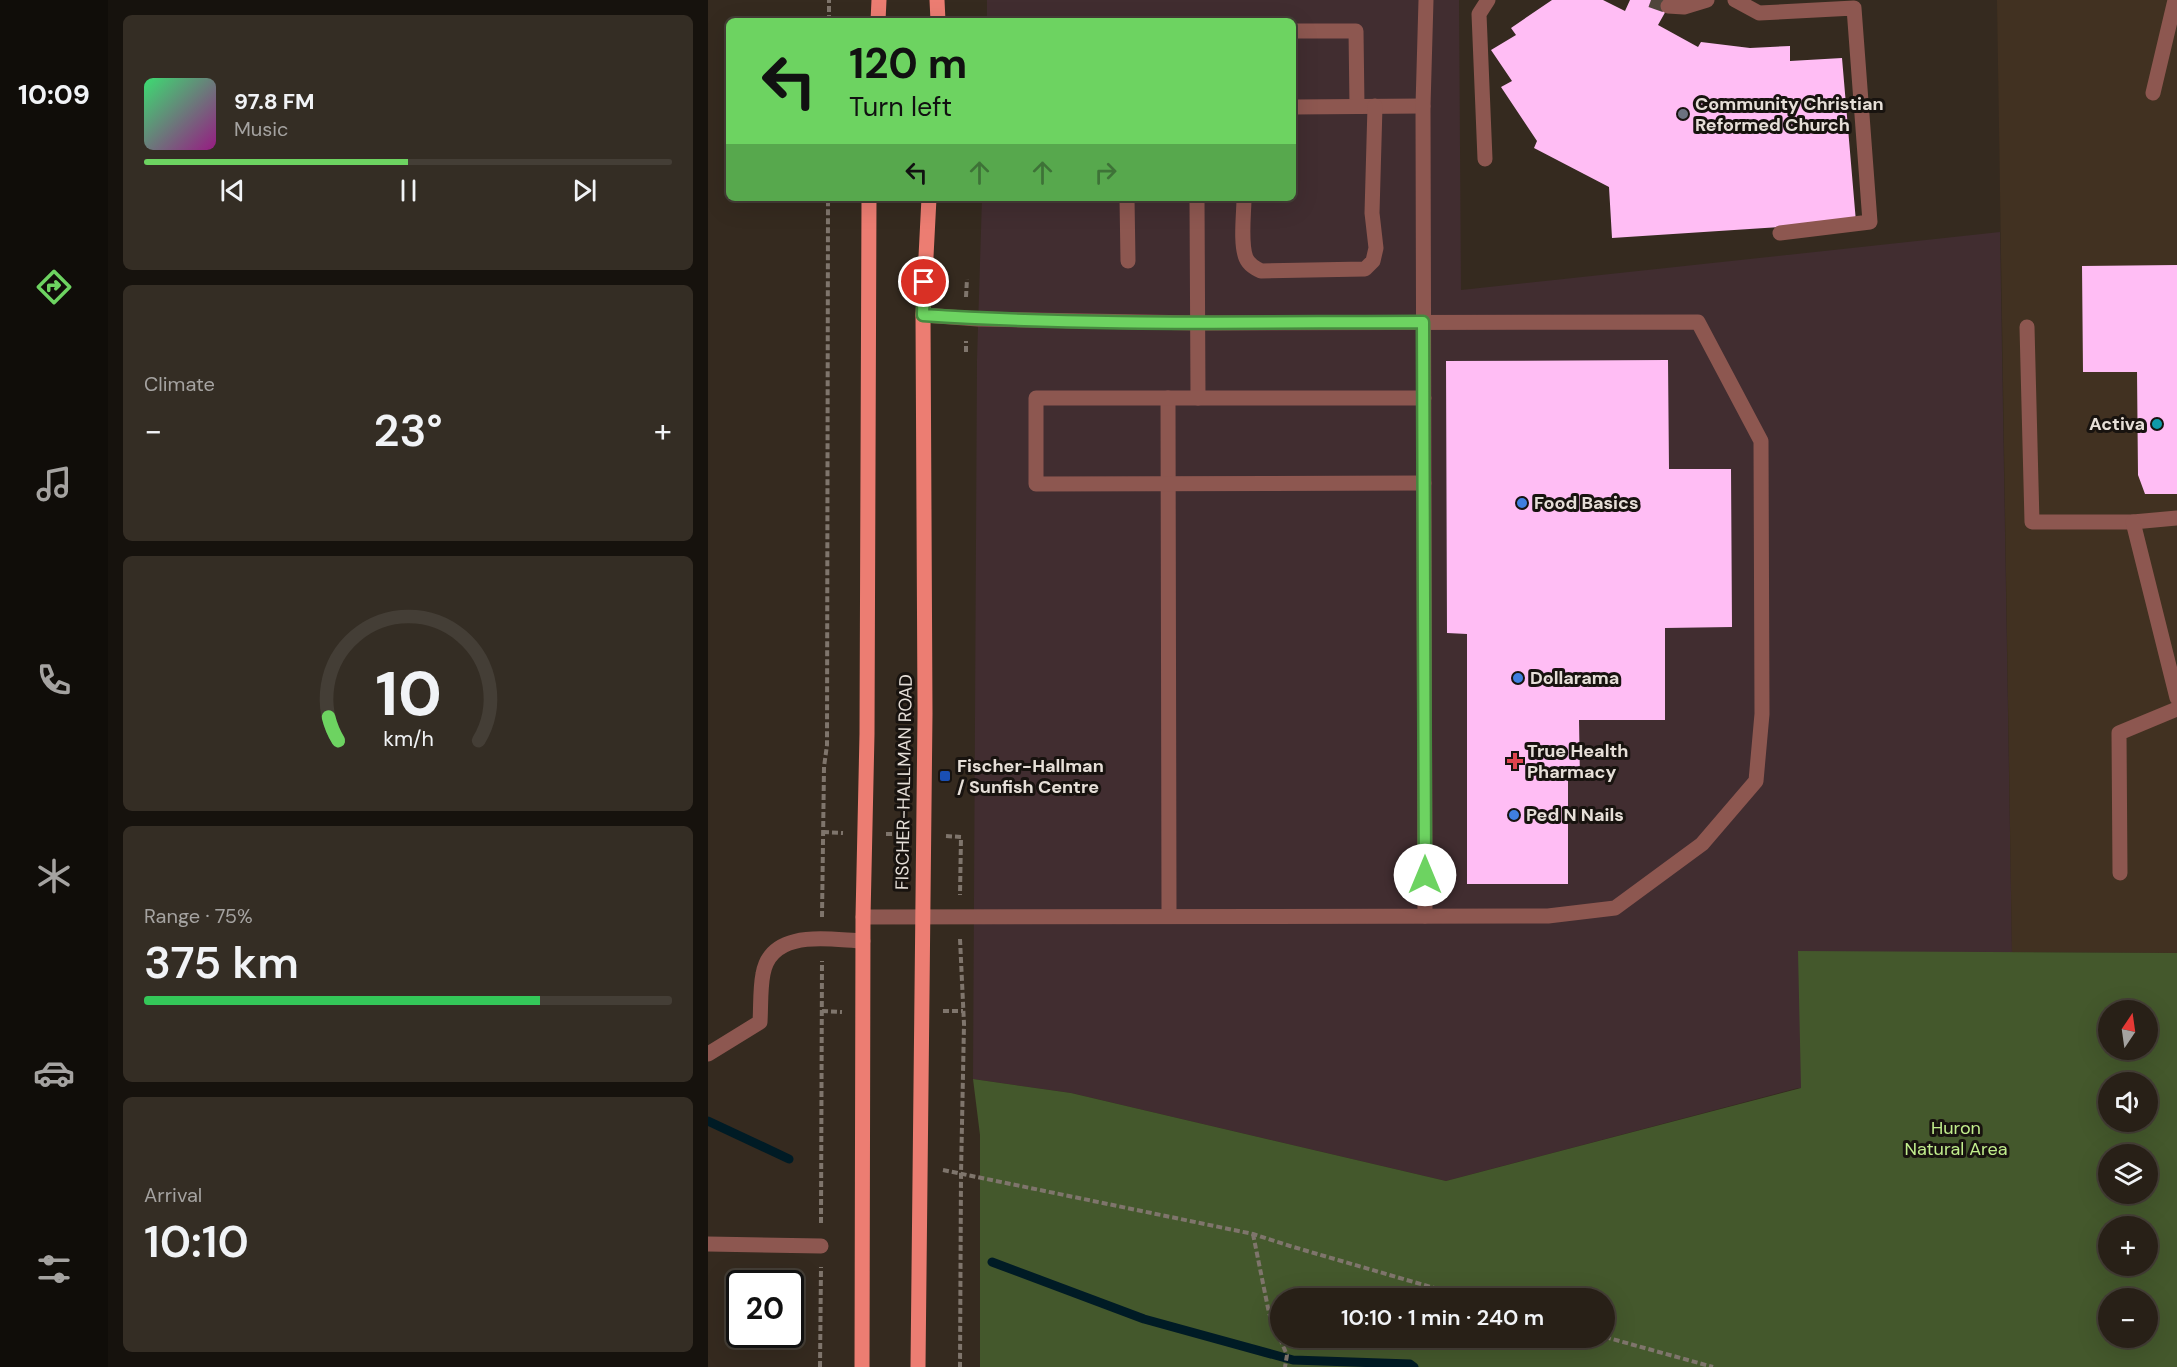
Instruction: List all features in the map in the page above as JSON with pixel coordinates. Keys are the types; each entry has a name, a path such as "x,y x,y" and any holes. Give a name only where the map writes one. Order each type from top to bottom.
{"main road":[{"path":"878,18 879,0"},
{"path":"937,0 938,18"},
{"path":"862,1367 869,201"},
{"name":"FISCHER-HALLMAN ROAD","path":"918,1367 924,713 923,315 929,201"}],"lane":[{"path":"1425,916 1423,106 1426,0"},
{"path":"1485,159 1479,14 1488,0"},
{"path":"1668,6 1684,7 1707,0"},
{"path":"1735,0 1759,13 1854,8 1870,222 1780,233"},
{"path":"2153,93 2175,0"},
{"path":"1296,31 1356,31 1357,106"},
{"path":"1244,201 1246,258 1251,265 1261,271 1365,269 1373,261 1376,248 1372,213 1375,106"},
{"path":"1296,107 1423,106"},
{"path":"1126,201 1128,261"},
{"path":"1197,201 1198,398"},
{"path":"863,917 1548,916 1615,908 1702,844 1756,781 1762,714 1761,441 1698,322 1198,323 978,319 923,315"},
{"path":"2027,327 2032,522 2133,522 2177,518"},
{"path":"1424,398 1036,398 1036,484 1424,483"},
{"path":"1168,398 1169,916"},
{"path":"2133,522 2177,698"},
{"path":"2120,873 2119,733 2177,709"},
{"path":"708,1054 760,1022 763,972 773,950 794,940 863,941"},
{"path":"708,1244 821,1246"}],"path":[{"path":"829,0 829,18"},
{"path":"820,1367 823,832 827,744 828,201"},
{"path":"823,832 961,837 960,869"},
{"path":"960,959 963,1011 960,1367"},
{"path":"822,1011 846,1012"},
{"path":"937,1011 963,1011"},
{"path":"919,1165 1253,1234 1435,1288"},
{"path":"1253,1234 1269,1313 1287,1354 1285,1367"},
{"path":"1615,1340 1713,1367"}],"shaded area":[{"path":"987,0 1459,0 1461,290 2000,232 2012,952 1939,988 1938,1125 1798,1088 1446,1181 1071,1093 973,1079 977,360 982,201 1296,201 1296,18 987,18"},
{"path":"1997,0 2177,0 2177,953 2012,952"}],"green space":[{"name":"Huron Natural Area","path":"1798,951 2177,953 2177,1367 980,1367 980,1135 973,1079 1071,1093 1446,1181 1801,1088"}],"building":[{"name":"Community Christian Reformed Church","path":"1552,0 1603,0 1625,11 1630,0 1672,0 1658,25 1698,47 1701,42 1750,48 1790,46 1790,61 1842,58 1856,222 1612,238 1609,187 1534,148 1537,141 1501,87 1512,81 1491,50 1516,35 1511,28"},
{"name":"Activa","path":"2177,265 2177,494 2145,494 2138,475 2137,372 2083,372 2082,266"},
{"path":"1668,360 1669,469 1731,469 1732,627 1665,628 1665,720 1579,720 1580,779 1568,779 1568,884 1467,884 1467,634 1447,633 1446,361"}],"waterway":[{"path":"708,1121 789,1159"},
{"path":"992,1262 1144,1319 1293,1360 1410,1364 1414,1367"}],"tunnel":[{"path":"1651,0 1668,6"}],"place":[{"name":"Community Christian Reformed Church","path":"1683,114"},
{"name":"Activa","path":"2157,424"},
{"name":"Food Basics","path":"1522,503"},
{"name":"Dollarama","path":"1518,678"},
{"name":"True Health Pharmacy","path":"1515,761"},
{"name":"Fischer-Hallman / Sunfish Centre","path":"945,776"},
{"name":"Ped N Nails","path":"1514,815"}],"route":[{"path":"924,282 923,315 978,319 1198,323 1423,322 1425,875"}]}
